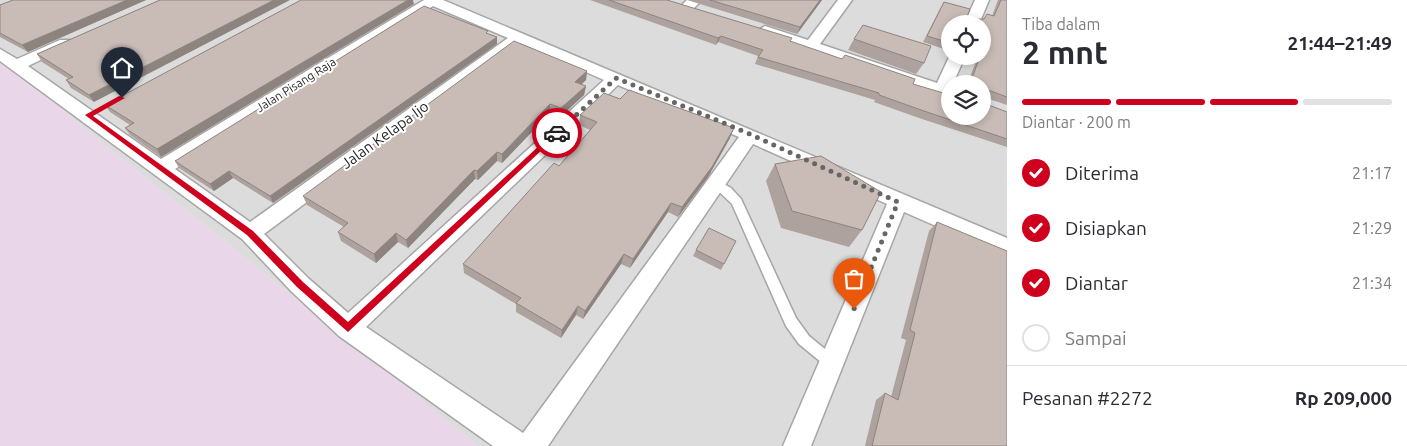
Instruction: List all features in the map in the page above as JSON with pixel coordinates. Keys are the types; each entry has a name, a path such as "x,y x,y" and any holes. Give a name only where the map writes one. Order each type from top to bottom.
{"street":[{"path":"432,0 750,134 898,202 1007,248"},
{"name":"Jalan Pisang Raja","path":"160,169 432,0"},
{"path":"812,45 845,0"},
{"path":"976,15 982,0"},
{"path":"685,3 705,12"},
{"path":"750,26 812,45 941,90"},
{"name":"Jalan Kelapa Ijo","path":"250,233 519,36"},
{"path":"7,60 76,39"},
{"path":"7,60 97,111 160,169 250,233 300,285 348,328 517,446"},
{"path":"348,328 616,78"},
{"path":"531,446 750,134"},
{"path":"797,446 898,202"}],"lane":[{"path":"715,183 728,191 736,202 791,322 804,340 832,363"}],"shaded area":[{"path":"0,0 1007,0 1007,446 478,446 0,60"},
{"path":"0,60 478,446 0,446"}],"building":[{"path":"13,0 127,0 22,45 0,33 0,5"},
{"path":"160,0 274,0 89,95 66,80 73,77 37,54"},
{"path":"301,0 408,0 157,149 125,128 134,123 105,105"},
{"path":"609,0 667,0 792,38 790,41 842,59 845,55 915,79 913,84 941,92 941,117 879,95 879,93 758,57 763,50 721,36 718,38"},
{"path":"710,0 820,0 800,27"},
{"path":"1001,0 1007,0 1007,97 991,91 991,75 973,75 977,65 991,65 991,15 994,16"},
{"path":"944,2 970,9 968,15 941,15 941,40 927,36"},
{"path":"424,6 488,31 486,33 497,37 270,196 229,171 210,184 175,161"},
{"path":"863,25 931,46 924,63 854,39"},
{"path":"514,41 587,71 575,82 586,86 561,108 550,104 502,154 497,152 477,171 474,170 406,240 396,233 374,254 338,232 348,223 303,196"},
{"path":"629,90 734,128 712,167 682,207 671,203 633,259 624,254 585,311 578,306 562,330 516,303 521,298 463,264 554,163 559,166 597,122 580,115 604,93 620,99"},
{"path":"991,106 1007,112 1007,139 966,125 991,125"},
{"path":"821,156 881,192 862,230 792,211 775,164"},
{"path":"937,222 1007,251 1007,446 872,446 885,393 898,400 915,333 910,330"},
{"path":"709,228 736,241 724,264 696,250"}],"way so far":[{"path":"557,133 616,78 750,134 898,202 854,309"}],"route":[{"path":"122,98 88,115 250,233 300,285 348,328 557,133"}]}
